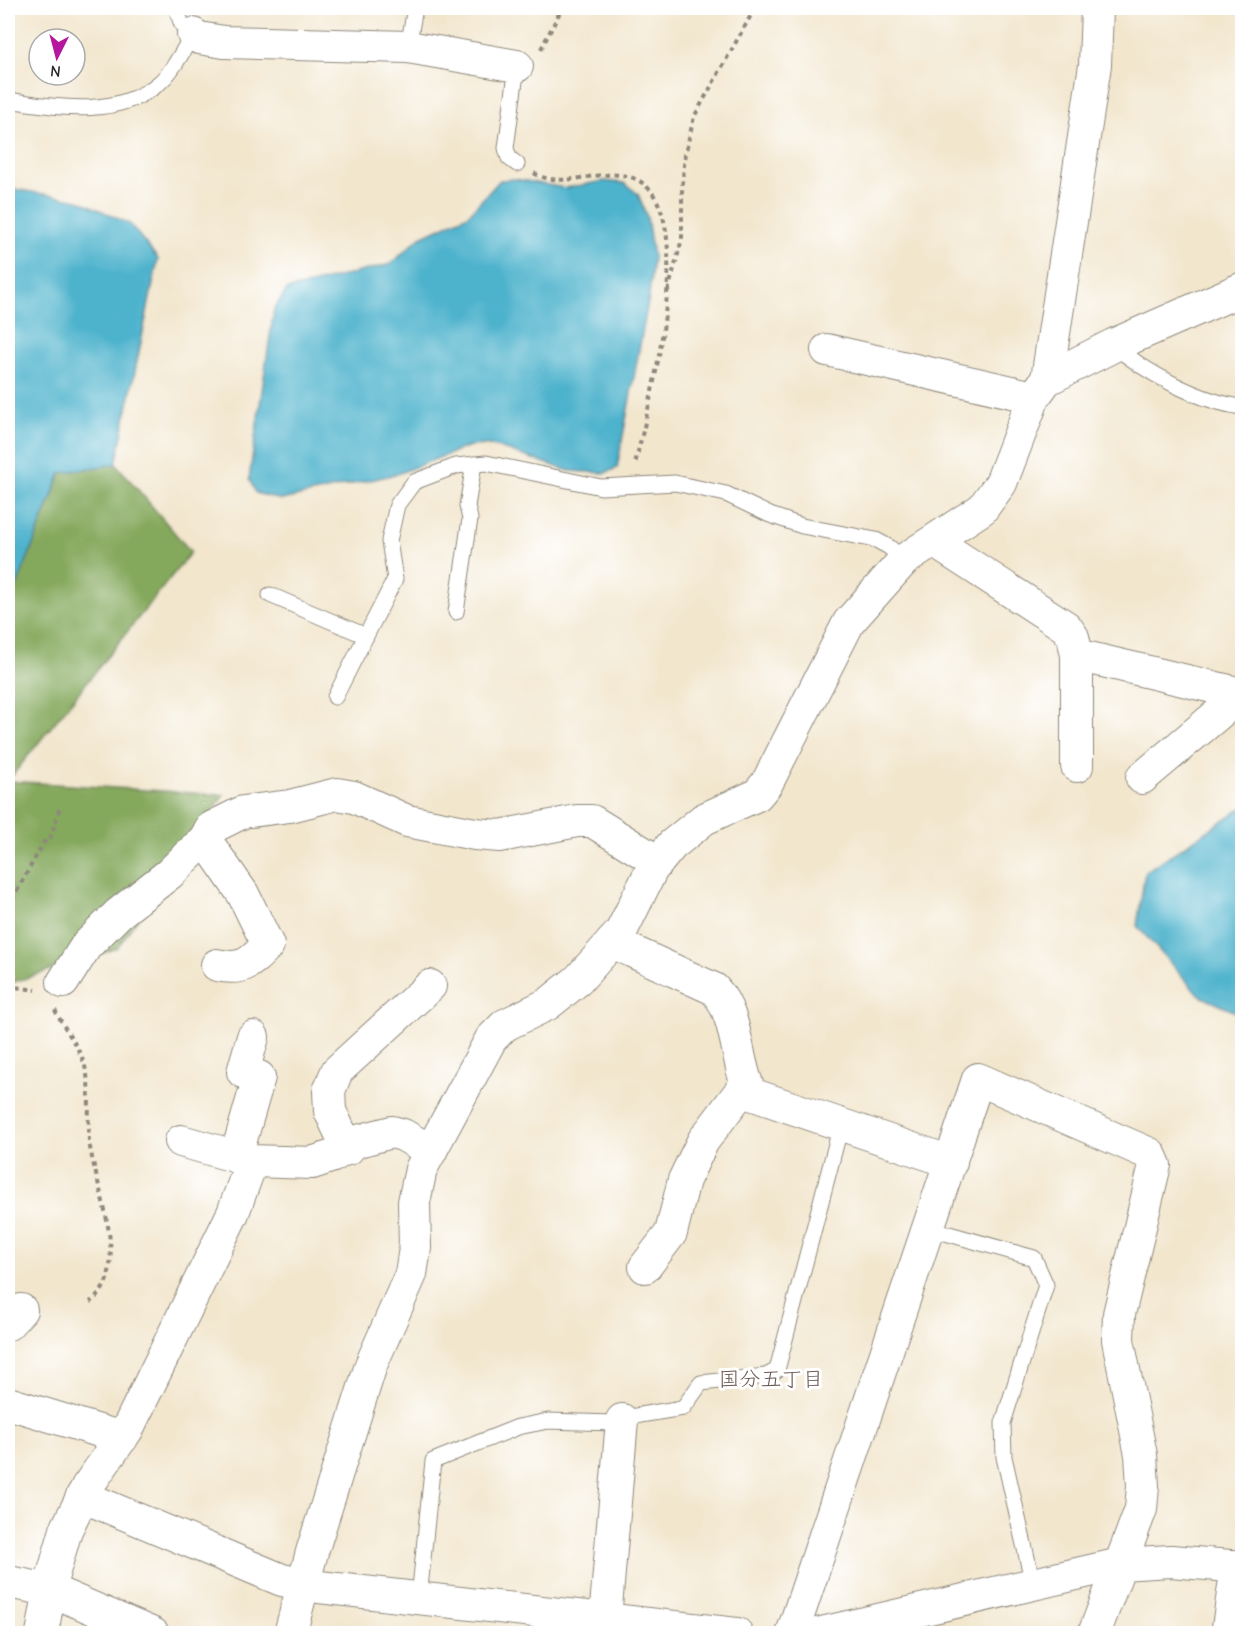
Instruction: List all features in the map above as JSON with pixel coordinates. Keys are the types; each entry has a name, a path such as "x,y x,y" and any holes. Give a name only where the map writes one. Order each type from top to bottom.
{"street":[{"path":"290,1634 303,1584 371,1365 411,1274 415,1248 414,1202 421,1168 491,1038 505,1025 548,1004 578,980 621,932 658,862 672,844 704,819 757,795 767,783 849,622 904,560 935,542 982,509 1009,466 1041,388 1095,65 1097,8"},
{"path":"193,34 199,38 224,42 408,47 517,66"},
{"path":"827,350 1041,388 1114,345 1242,289"},
{"path":"935,542 1066,627 1074,637 1077,655 1077,766"},
{"path":"1077,655 1242,694"},
{"path":"1142,778 1242,694"},
{"path":"59,988 86,946 118,914 169,873 205,839 211,828 243,812 290,806 337,794 354,797 407,821 475,834 500,836 578,821 592,821 658,862"},
{"path":"205,839 243,894 268,945 252,961 234,969 217,964"},
{"path":"612,942 714,989 725,1000 746,1084 751,1094 951,1162"},
{"path":"348,1149 330,1111 329,1091 337,1071 430,986"},
{"path":"42,1634 50,1590 66,1530 82,1496 122,1438 233,1213 259,1077 243,1072 253,1037"},
{"path":"792,1634 978,1079 1150,1154 1155,1165 1119,1314 1118,1340 1141,1455 1143,1486 1141,1509 1094,1634"},
{"path":"645,1267 671,1233 684,1180 703,1141 746,1084"},
{"path":"181,1141 244,1159 312,1163 348,1149 358,1141 392,1132 403,1135 430,1151"},
{"path":"8,1403 122,1438"},
{"path":"605,1619 622,1420"},
{"path":"82,1496 282,1580 737,1634"},
{"path":"817,1634 1120,1564 1171,1561 1240,1566 1227,1634"},
{"path":"8,1582 50,1590 153,1634"}],"lane":[{"path":"8,100 58,107 101,107 133,98 159,83 193,34 183,26 176,8"},
{"path":"408,47 415,8"},
{"path":"517,66 506,148 509,158 517,164"},
{"path":"1114,345 1135,364 1203,397 1242,407"},
{"path":"335,697 394,579 389,541 397,505 414,482 456,466 486,463 601,487 675,483 726,494 770,515 801,526 876,540 889,547 904,560"},
{"path":"456,612 470,519 467,506 474,464"},
{"path":"270,595 366,636"},
{"path":"419,1598 433,1461 518,1427 548,1421 613,1423 683,1408 701,1383 766,1377 777,1370 841,1125"},
{"path":"928,1228 1034,1258 1046,1285 1003,1424 1004,1457 1033,1584"}],"path":[{"path":"517,66 535,56 544,45 562,8"},
{"path":"667,296 682,239 685,155 694,117 755,8"},
{"path":"517,164 538,176 563,179 612,173 633,178 647,185 658,202 666,236 667,296 660,355 630,485"},
{"path":"8,907 44,842 50,839 60,807"},
{"path":"8,986 59,988 54,1008 82,1058 88,1082 90,1143 111,1240 107,1272 99,1296 90,1302"}],"green space":[{"path":"116,464 191,552 8,781 8,593 15,590 61,473"},
{"path":"8,781 224,795 117,948 8,984"}],"water":[{"path":"515,179 565,188 604,181 624,183 638,194 647,217 653,257 649,297 617,468 605,473 569,471 490,445 470,446 397,474 282,500 256,493 249,479 274,309 287,290 391,264 419,238 468,215 500,180"},
{"path":"8,188 79,200 130,224 158,259 116,464 61,473 15,591 8,593"},
{"path":"1242,808 1242,1015 1200,996 1137,926 1145,872"}],"district":[{"name":"国分五丁目","path":"771,1379"}]}
